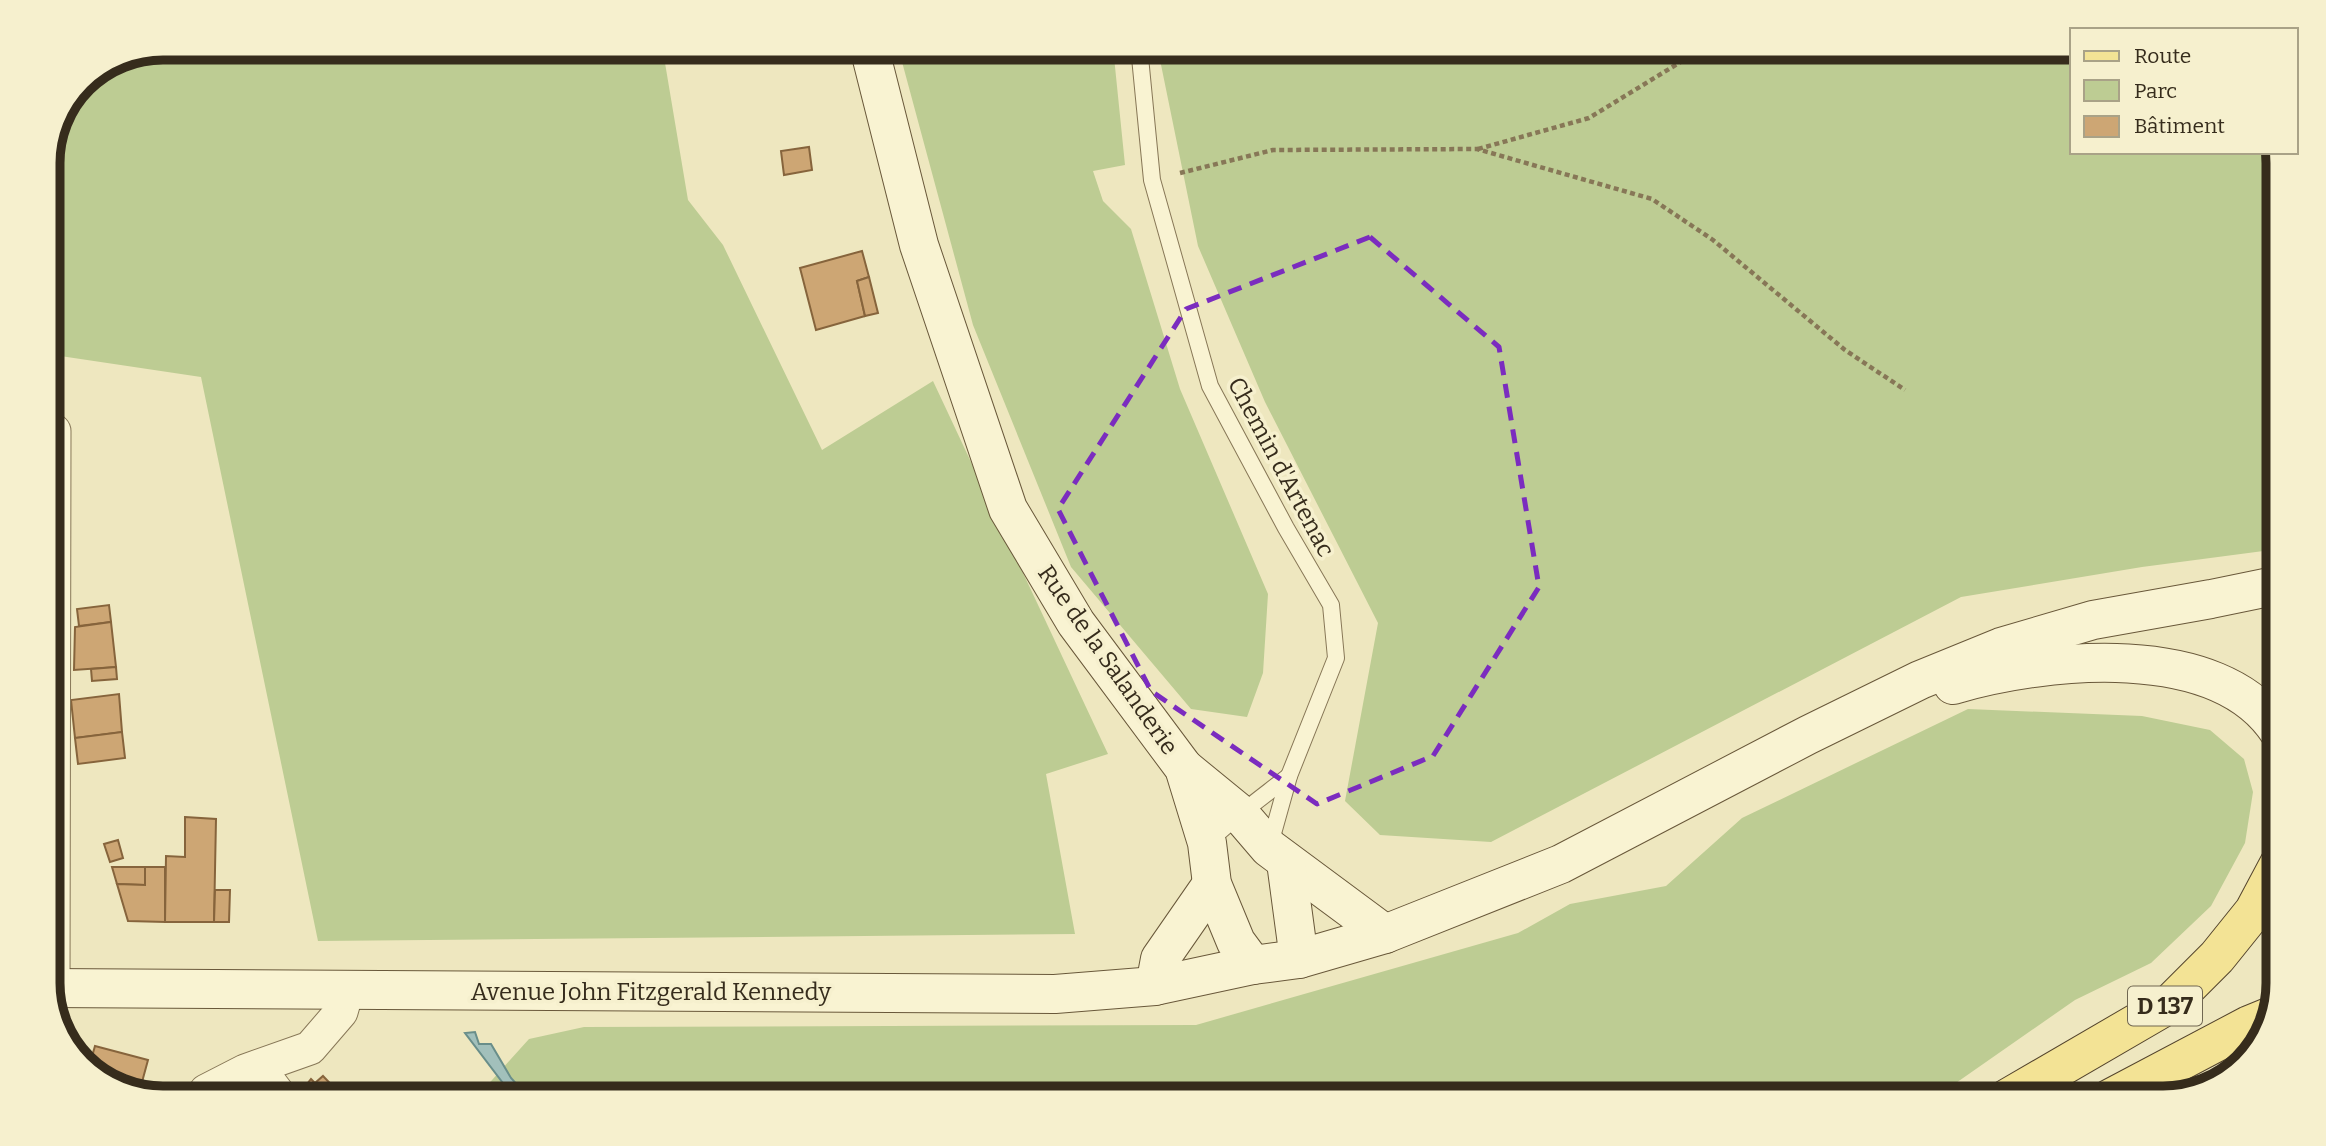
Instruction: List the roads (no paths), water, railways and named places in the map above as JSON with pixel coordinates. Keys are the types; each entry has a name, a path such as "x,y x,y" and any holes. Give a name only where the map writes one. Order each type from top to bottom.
{"main road":[{"name":"Rue de la Salanderie","path":"872,59 919,245 1008,509 1076,623 1184,768 1207,843 1212,884 1237,942 1253,965"},
{"path":"1278,855 1299,959 1385,934 1561,864 1920,680 2001,647 2093,620 2266,588"},
{"path":"1847,717 1963,682 2037,668 2092,664 2180,669 2231,689 2266,715"},
{"path":"1184,768 1238,813 1278,855 1385,934"},
{"path":"1155,986 1160,959 1212,884"},
{"name":"D 137","path":"2028,1086 2171,1003 2217,957 2254,911 2266,888"},
{"name":"Avenue John Fitzgerald Kennedy","path":"60,988 1055,994 1155,986 1253,965 1299,959"},
{"name":"D 137","path":"2134,1086 2259,1021"}],"street":[{"path":"217,1086 310,1048 341,1012 347,991"},
{"path":"258,1067 272,1086"}],"lane":[{"name":"Chemin d'Artenac","path":"1140,59 1152,180 1210,386 1286,528 1331,605 1336,658 1289,776 1278,855"},
{"path":"1207,843 1238,813 1250,807 1289,776"}],"water":[{"path":"475,1032 479,1044 491,1044 518,1086 505,1086 465,1033"}]}
